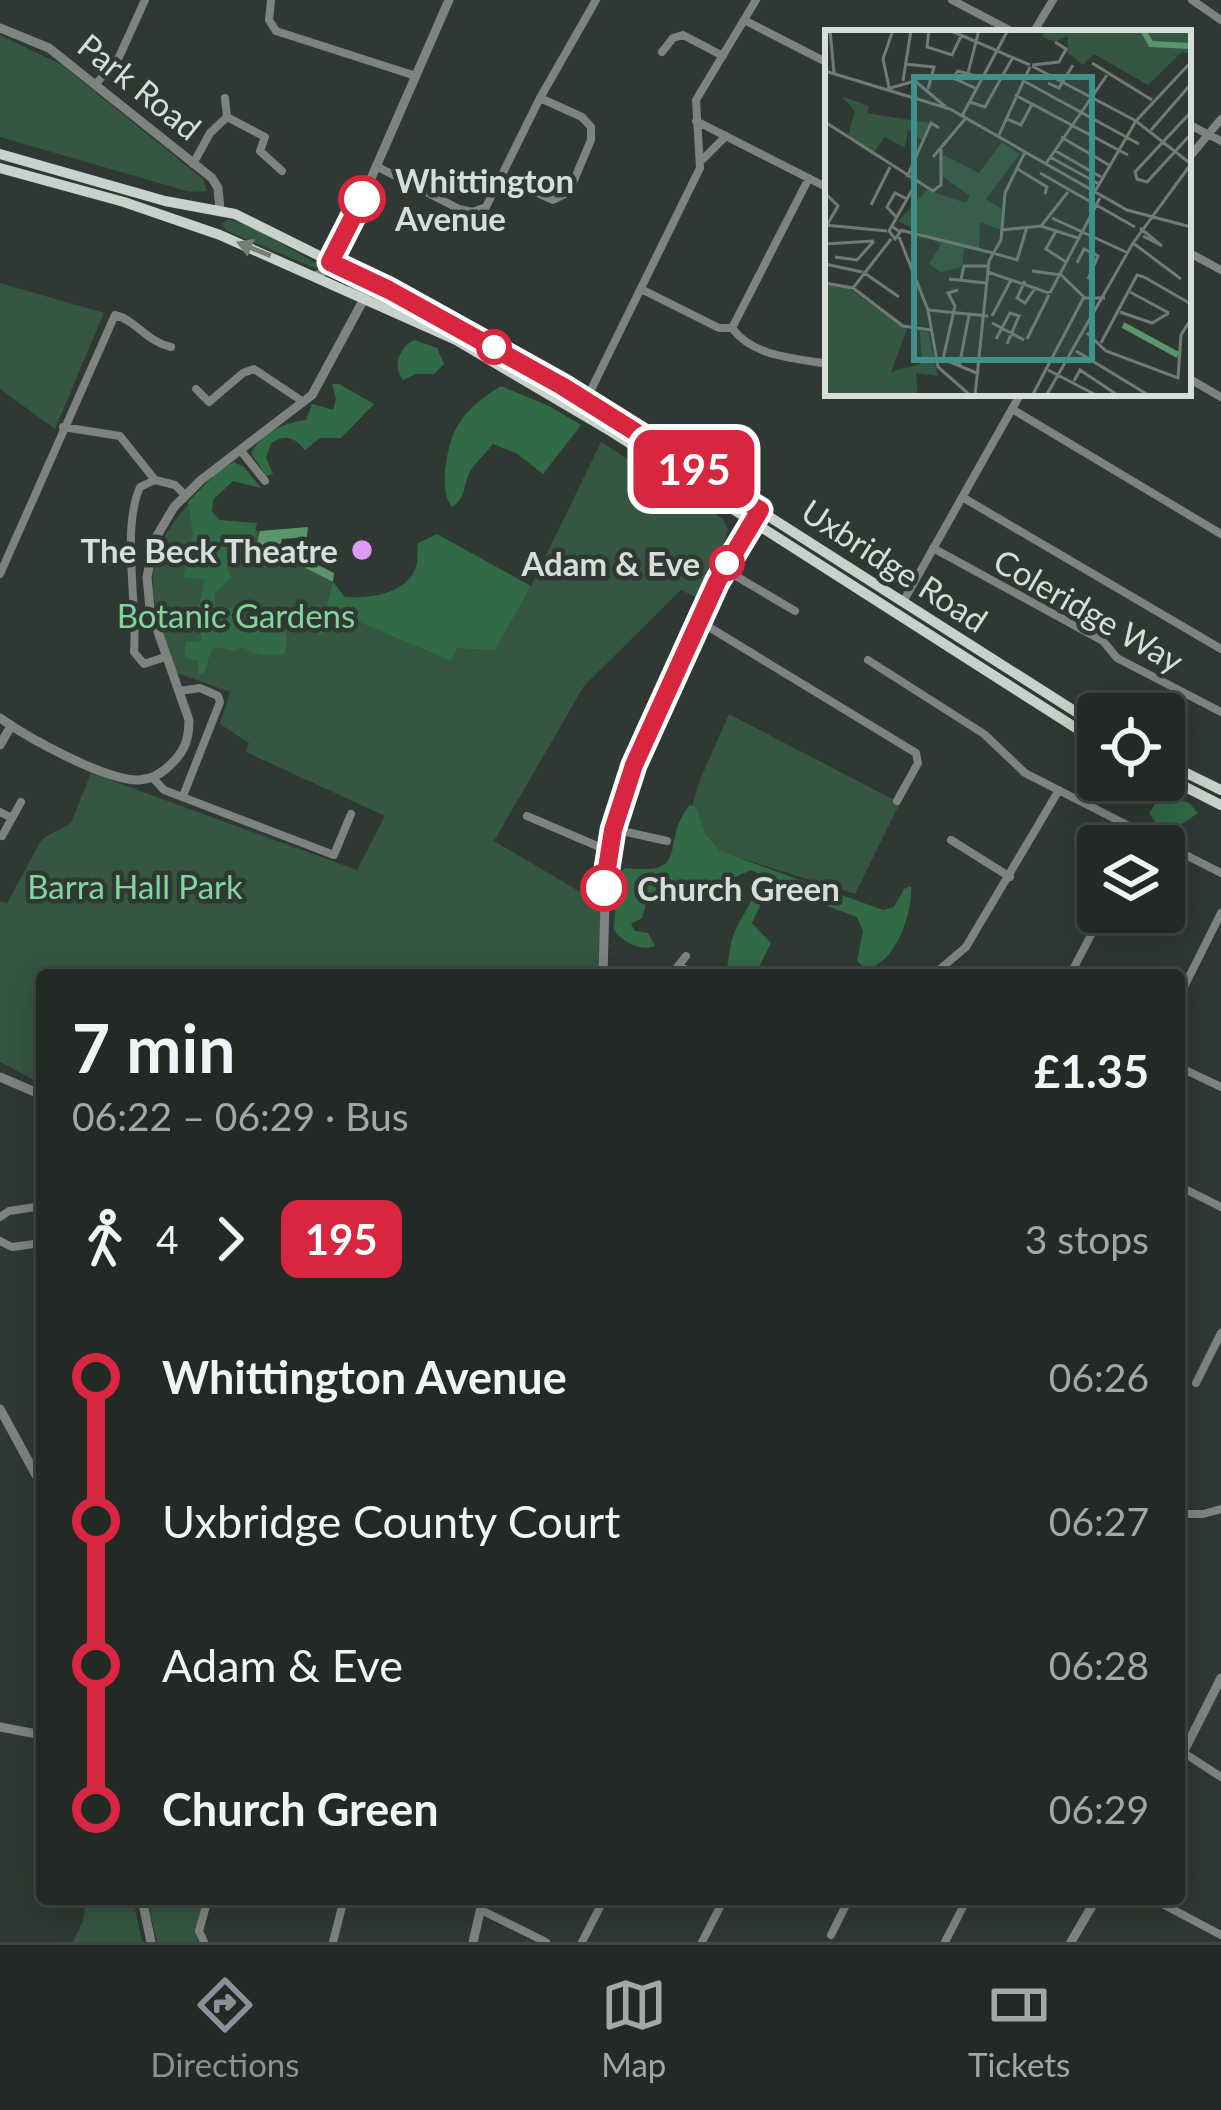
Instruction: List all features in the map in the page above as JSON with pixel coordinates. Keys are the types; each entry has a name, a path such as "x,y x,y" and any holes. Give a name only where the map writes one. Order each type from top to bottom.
{"main road":[{"name":"Uxbridge Road","path":"0,154 258,223 586,400 1077,713"},
{"name":"Uxbridge Road","path":"0,168 124,202 220,235 456,340 579,412 1077,728"},
{"path":"220,210 216,222 220,235"},
{"path":"579,412 586,400"},
{"path":"1185,772 1221,790"},
{"path":"1185,787 1221,805"}],"street":[{"path":"95,85 119,57 145,0"},
{"path":"272,0 269,20 276,31 416,76"},
{"path":"316,276 330,262 376,166 448,0"},
{"path":"376,166 466,212 486,207 539,98 596,0"},
{"path":"702,159 696,100 756,0"},
{"path":"952,0 1009,30"},
{"path":"1035,30 1053,0"},
{"path":"1192,0 1221,20"},
{"path":"744,20 825,61"},
{"name":"Park Road","path":"0,28 49,48 193,164 216,184 220,210"},
{"path":"662,52 676,36 683,35 723,56"},
{"path":"193,164 226,117 225,98"},
{"path":"502,178 553,200 569,192 591,140 591,127 582,117 539,98"},
{"path":"226,117 265,136 261,155 282,171"},
{"path":"1191,155 1221,119"},
{"path":"695,120 825,186"},
{"path":"1191,126 1221,141"},
{"path":"586,400 702,159 728,135"},
{"path":"732,328 809,178"},
{"path":"1191,254 1221,270"},
{"path":"0,718 102,770 137,780 153,778 174,762 188,739 188,720 150,609 148,564 159,532 185,495 222,461 312,395 365,297 330,262"},
{"path":"641,289 719,328 732,328"},
{"path":"0,574 115,315 154,343 171,347"},
{"path":"732,328 760,349 825,363"},
{"path":"196,389 208,402 242,373 254,369 302,401"},
{"path":"1191,380 1221,397"},
{"path":"903,602 1019,396"},
{"path":"1012,409 1221,535"},
{"path":"63,427 120,436 154,480"},
{"path":"241,451 265,481"},
{"path":"166,657 144,664 134,652 131,571 136,496 142,484 154,480 175,485 185,495"},
{"path":"962,497 1221,649"},
{"path":"603,969 609,851 634,765 724,569 760,510"},
{"name":"Coleridge Way","path":"933,548 1102,641 1117,658 1221,712"},
{"path":"724,569 795,611"},
{"path":"699,621 919,757 897,801"},
{"path":"868,660 984,734 1017,768 1127,825"},
{"path":"179,691 206,689 220,702 183,796"},
{"path":"0,745 11,726"},
{"path":"153,778 161,789 334,854 351,814"},
{"path":"942,969 966,947 1059,790"},
{"path":"2,836 21,802"},
{"path":"0,812 12,818"},
{"path":"527,816 609,851"},
{"path":"613,830 667,842"},
{"path":"951,840 1010,877"},
{"path":"1185,855 1221,873"},
{"path":"1185,985 1221,913"},
{"path":"1073,969 1092,933"},
{"path":"1185,1070 1221,1087"},
{"path":"0,1077 36,1092"},
{"path":"1185,1189 1221,1207"},
{"path":"0,1217 36,1207"},
{"path":"0,1241 12,1247 36,1244"},
{"path":"1196,1383 1221,1333"},
{"path":"0,1409 36,1464"},
{"path":"1185,1514 1221,1509"},
{"path":"1185,1751 1221,1678"},
{"path":"0,1726 36,1734"},
{"path":"1185,1759 1221,1777"},
{"path":"143,1905 152,1942"},
{"path":"203,1941 199,1931 206,1905"},
{"path":"333,1942 342,1905"},
{"path":"472,1942 482,1905 546,1942"},
{"path":"582,1942 601,1905"},
{"path":"702,1942 721,1905"},
{"path":"831,1935 846,1905"},
{"path":"945,1942 964,1905"},
{"path":"1071,1942 1093,1905"},
{"path":"1164,1905 1221,1935"}],"green space":[{"path":"0,35 62,65 203,179 207,191 190,192 0,137"},
{"path":"228,219 252,227 323,267 317,269 227,231 221,224"},
{"path":"0,283 104,313 55,429 0,389"},
{"path":"414,340 437,348 444,364 434,374 403,380 399,358"},
{"path":"332,384 374,404 341,438 320,438 305,450 290,438 271,443 266,458 273,474 266,476 251,453 256,445 275,429 306,420 312,404 333,410"},
{"path":"501,386 581,425 543,474 516,453 493,444 471,470 463,494 452,507 445,479 454,433 472,408"},
{"path":"601,442 723,519 728,530 708,603 681,590 584,686 494,841 604,906 603,969 36,969 36,1081 0,1062 0,901 7,903 42,839 71,823 91,773 357,870 385,816 246,752 249,743 220,724 230,692 177,673 159,623 153,580 164,539 196,496 202,516 232,531 260,531 258,543 333,582 318,634 335,632 357,620 451,661 457,647 495,649"},
{"name":"Botanic Gardens","path":"234,462 261,488 233,481 213,500 212,512 220,520 257,523 254,540 271,555 271,563 242,566 230,560 231,578 215,593 214,615 221,619 224,609 236,607 251,620 280,625 286,646 284,654 274,656 243,647 234,651 217,647 204,673 198,674 199,661 184,657 186,642 202,641 197,614 205,579 183,578 193,534 188,502 219,470"},
{"path":"437,534 531,586 495,650 457,648 451,661 357,621 318,635 333,582 345,597 397,588 413,574 418,543"},
{"path":"729,714 900,803 855,894 682,840 700,780"},
{"path":"1182,801 1198,813 1180,825 1160,825 1149,813 1156,802"},
{"path":"690,805 696,807 705,834 720,851 883,910 894,907 911,886 906,922 894,947 886,958 866,969 857,961 863,931 857,917 811,900 771,894 763,899 752,923 771,943 758,969 726,969 733,936 756,890 757,873 751,870 729,880 717,899 691,881 666,903 647,900 642,918 631,924 635,931 648,933 655,946 638,947 622,938 614,930 617,874 625,868 660,867 667,862"},
{"path":"85,1905 134,1905 142,1942 73,1942"},
{"path":"148,1905 204,1905 198,1942 157,1942"}],"shaded area":[{"path":"308,527 307,537 282,539 280,546 334,573 333,582 257,543 260,531"}],"bus line":[{"name":"195","path":"362,199 330,262 562,386 760,510 717,582 634,765 613,830 604,888"}],"place":[{"name":"Whittington Avenue","path":"362,199"},
{"name":"The Beck Theatre","path":"362,550"},
{"name":"Adam & Eve","path":"727,563"},
{"name":"Church Green","path":"604,888"}],"park label":[{"name":"Barra Hall Park","path":"135,886"}]}
